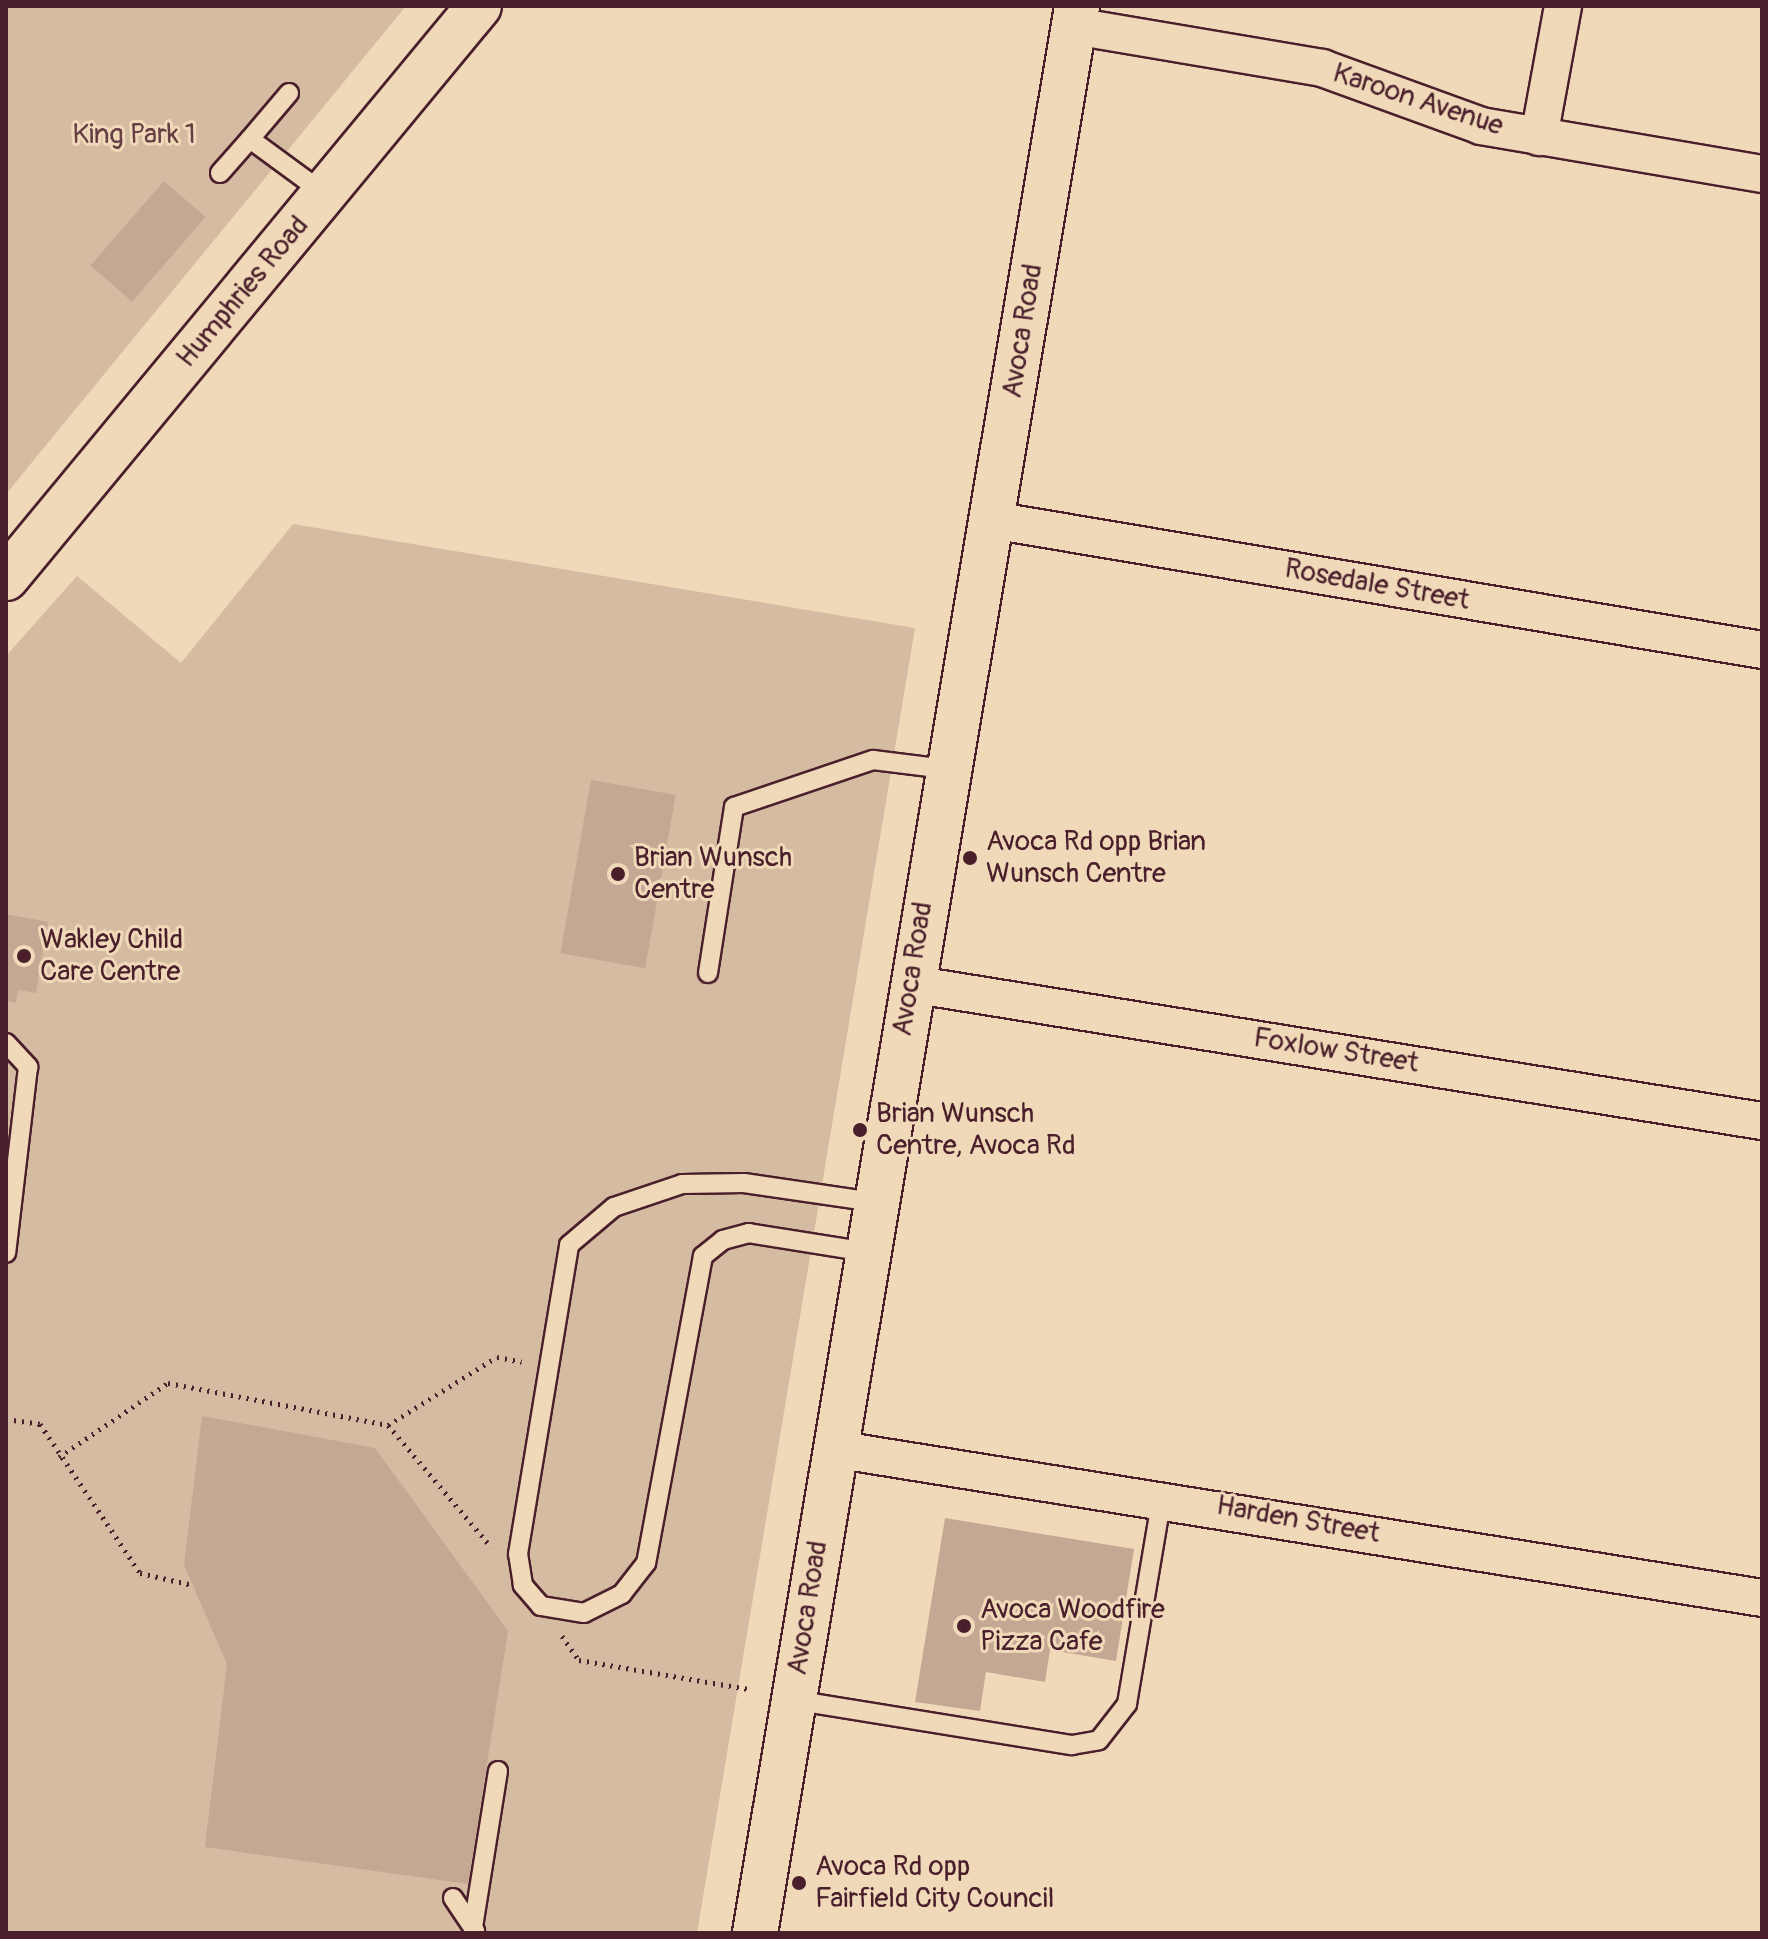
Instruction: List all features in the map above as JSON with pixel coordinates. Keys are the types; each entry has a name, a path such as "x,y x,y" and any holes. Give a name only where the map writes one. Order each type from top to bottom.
{"main road":[{"name":"Humphries Road","path":"6,578 479,6"},
{"name":"Avoca Road","path":"755,1933 945,769 992,520 1075,16"}],"street":[{"path":"1539,137 1563,6"},
{"name":"Karoon Avenue","path":"1075,16 1322,68 1463,121 1539,137 1762,174"},
{"name":"Rosedale Street","path":"992,520 1762,650"},
{"name":"Foxlow Street","path":"911,984 1762,1121"},
{"name":"Harden Street","path":"834,1449 1162,1497 1762,1598"}],"lane":[{"path":"220,173 289,93"},
{"path":"250,139 325,194"},
{"path":"708,973 734,807 873,760 945,769"},
{"path":"6,1043 28,1067 14,1123 6,1253"},
{"path":"867,1252 749,1233 723,1240 703,1256 646,1563 622,1594 584,1613 541,1606 523,1585 518,1554 569,1245 614,1207 682,1184 744,1183 875,1202"},
{"path":"793,1700 1072,1745 1099,1740 1118,1725 1127,1704 1162,1497"},
{"path":"475,1930 498,1771"},
{"path":"453,1898 475,1930"}],"path":[{"path":"388,1425 497,1357 547,1366"},
{"path":"59,1457 168,1383 388,1425 523,1585"},
{"path":"6,1419 40,1424 59,1457 140,1573 193,1585"},
{"path":"541,1606 579,1660 749,1689"}],"green space":[{"name":"King Park 1","path":"6,6 406,6 6,494"},
{"path":"293,524 915,628 697,1933 6,1933 6,656 77,576 181,663"}],"building":[{"path":"164,181 206,217 132,302 91,266"},
{"name":"Brian Wunsch Centre","path":"591,780 676,795 645,968 560,953"},
{"name":"Wakley Child Care Centre","path":"6,914 48,922 36,993 18,990 16,1003 6,1001"},
{"path":"202,1416 375,1448 508,1631 468,1884 205,1847 227,1664 184,1565"},
{"path":"945,1518 1134,1549 1116,1661 1050,1650 1045,1682 986,1672 980,1711 915,1702"}],"place":[{"name":"Avoca Rd opp Brian Wunsch Centre","path":"970,858"},
{"name":"Brian Wunsch Centre","path":"618,874"},
{"name":"Wakley Child Care Centre","path":"24,956"},
{"name":"Brian Wunsch Centre, Avoca Rd","path":"860,1130"},
{"name":"Avoca Woodfire Pizza Cafe","path":"964,1626"},
{"name":"Avoca Rd opp Fairfield City Council","path":"799,1883"}]}
